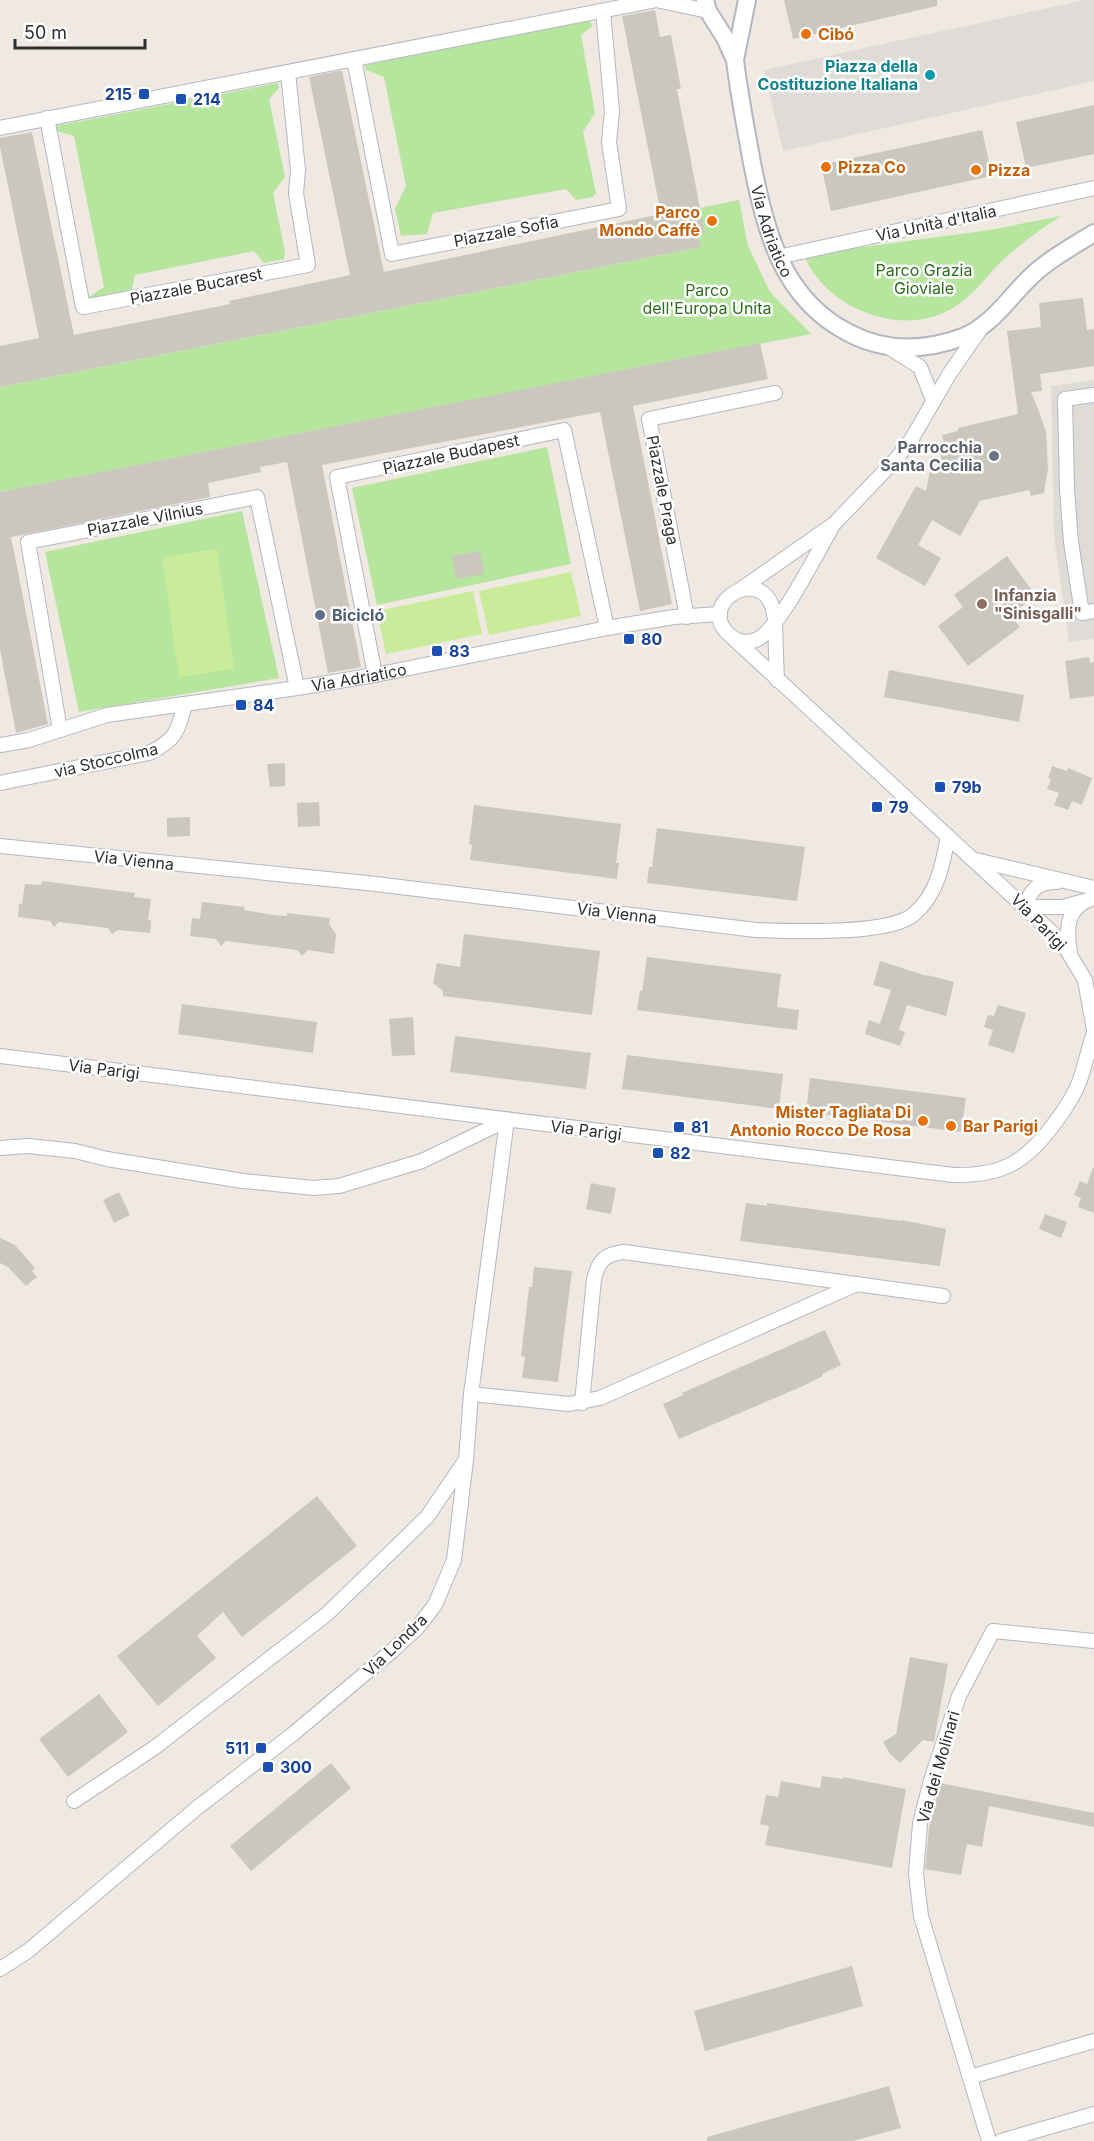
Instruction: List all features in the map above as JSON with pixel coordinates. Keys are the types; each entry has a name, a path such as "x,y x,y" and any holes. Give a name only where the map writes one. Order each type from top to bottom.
{"street":[{"path":"0,128 657,0 709,10"},
{"name":"Via Adriatico","path":"709,10 719,21 731,22 737,19 746,5"},
{"name":"Via Adriatico","path":"735,60 746,5"},
{"name":"Piazzale Sofia","path":"354,59 392,254 619,209 609,142 612,111 603,10"},
{"name":"Via Adriatico","path":"709,10 735,60 761,207 778,257 790,280 812,307 837,327 861,339 890,348 920,368 933,400"},
{"name":"Piazzale Bucarest","path":"47,118 83,307 308,265 296,193 298,170 288,72"},
{"name":"Via Unità d'Italia","path":"778,257 1094,188"},
{"name":"Via Adriatico","path":"0,745 29,740 107,715 375,675 606,628 674,617 720,614 726,597 834,524 897,458 911,440 933,400 985,324 1038,270 1094,233"},
{"name":"Via Adriatico","path":"890,348 938,345 964,336 985,324"},
{"name":"Piazzale Praga","path":"687,617 649,419 775,393"},
{"path":"1094,395 1065,399 1071,542 1082,612 1094,611"},
{"name":"Piazzale Budapest","path":"375,675 337,477 564,430 606,628"},
{"name":"Piazzale Vilnius","path":"60,730 28,542 257,497 297,688"},
{"name":"Via Adriatico","path":"732,637 739,641 753,641 768,632 776,623 834,524"},
{"path":"741,589 759,591 772,604 776,623 777,680"},
{"path":"720,614 723,626 732,637 948,836"},
{"name":"via Stoccolma","path":"0,783 149,753 166,745 178,731 185,704"},
{"name":"Via Vienna","path":"0,846 367,883 756,930 814,932 893,925 913,916 929,897 940,871 948,836"},
{"name":"Via Parigi","path":"0,1056 953,1175 976,1175 1007,1167 1038,1145 1065,1109 1079,1083 1094,1031 1085,980 1062,942 948,836"},
{"path":"975,860 1094,888"},
{"path":"1071,882 1038,885 1030,893 1026,907 1063,907 1089,900"},
{"path":"1071,957 1068,937 1069,921 1074,910 1089,900"},
{"path":"0,1148 28,1146 75,1151 107,1159 243,1181 314,1188 339,1186 422,1161 507,1120"},
{"name":"Via Londra","path":"0,1969 28,1951 198,1806 293,1734 417,1628 435,1605 454,1560 471,1394 507,1120"},
{"path":"582,1403 594,1279 598,1264 613,1253 624,1252 943,1296"},
{"path":"471,1394 551,1403 582,1403 600,1398 857,1284"},
{"path":"74,1801 153,1748 327,1614 427,1516 466,1460"},
{"name":"Via dei Molinari","path":"989,2141 921,1916 916,1874 920,1823 932,1777 959,1696 993,1631 1094,1641"},
{"path":"970,2077 1094,2041"},
{"path":"1001,2141 1094,2114"}],"green space":[{"path":"590,20 592,26 581,35 595,113 583,132 596,193 593,197 576,200 566,189 433,213 427,234 401,236 395,209 406,186 384,77 366,70 365,65"},
{"path":"278,83 279,88 269,99 285,177 273,193 285,252 284,259 264,263 254,251 135,275 131,293 90,302 89,297 104,287 74,136 56,131 56,126"},
{"name":"Parco dell'Europa Unita","path":"739,200 748,246 770,292 811,334 0,492 0,387 701,247 698,235 700,208"},
{"name":"Parco Grazia Gioviale","path":"1061,216 1031,236 1010,254 960,303 934,317 920,320 906,321 877,316 844,302 820,281 804,255 990,230"},
{"path":"547,447 571,564 377,605 352,488"},
{"path":"242,511 279,678 79,712 45,552"},
{"path":"217,549 234,669 179,677 162,557"},
{"path":"571,572 581,616 489,635 479,591"},
{"path":"473,591 482,634 386,654 377,611"}],"shaded area":[{"name":"Piazza della Costituzione Italiana","path":"1085,0 1094,0 1094,81 783,151 764,70"},
{"path":"1094,380 1094,639 1069,642 1054,537 1051,386"}],"building":[{"path":"784,0 937,0 937,6 793,39"},
{"path":"655,10 660,37 671,35 681,89 677,89 705,234 698,235 701,247 0,387 0,346 39,338 0,138 32,132 74,335 230,304 229,301 350,275 309,77 338,71 342,71 384,272 661,214 622,16"},
{"path":"1094,105 1094,154 1026,168 1016,122"},
{"path":"982,130 992,176 831,211 821,165"},
{"path":"1083,298 1087,330 1094,329 1094,366 1040,374 1042,391 1031,392 1046,432 1048,468 1044,493 1031,496 1029,490 980,501 960,536 932,520 918,545 941,558 925,586 876,558 916,486 926,491 930,470 941,458 940,450 946,449 942,435 958,431 958,428 1018,414 1007,331 1041,327 1039,303"},
{"path":"760,343 768,379 633,406 672,604 640,611 600,412 322,465 361,667 328,673 287,462 260,467 261,472 208,483 210,497 11,537 48,724 16,733 0,650 0,492"},
{"path":"480,551 484,574 456,579 452,556"},
{"path":"1007,556 1036,596 1010,615 1020,627 968,666 938,626 963,607 954,595"},
{"path":"1089,657 1090,663 1094,662 1094,696 1070,699 1065,661"},
{"path":"889,670 1024,695 1019,722 884,697"},
{"path":"285,763 285,786 270,787 267,764"},
{"path":"1052,766 1067,771 1068,768 1092,778 1082,805 1072,801 1068,810 1054,805 1059,793 1047,789"},
{"path":"319,802 320,826 298,827 297,803"},
{"path":"474,805 621,824 616,863 619,863 617,879 470,860 472,845 469,844"},
{"path":"190,817 190,836 167,837 167,818"},
{"path":"657,828 805,847 797,901 647,883 649,867 652,867"},
{"path":"42,881 135,893 134,897 151,899 148,920 151,920 150,933 118,930 112,934 108,928 59,922 54,927 50,921 18,917 25,884 41,885"},
{"path":"202,902 245,907 244,910 274,915 287,916 287,913 330,918 329,924 336,934 334,954 308,950 302,956 297,950 226,941 221,946 216,939 190,936 192,918 200,919"},
{"path":"464,934 600,951 592,1015 443,996 443,991 433,983 437,963 460,967"},
{"path":"647,957 781,974 777,1007 799,1010 797,1030 637,1010"},
{"path":"880,961 954,982 946,1016 907,1005 899,1030 905,1032 900,1046 865,1034 869,1020 880,1024 891,990 873,985"},
{"path":"182,1004 317,1022 313,1053 178,1034"},
{"path":"998,1005 1026,1013 1014,1053 988,1045 993,1030 984,1027 988,1015 994,1016"},
{"path":"413,1017 415,1055 392,1056 389,1019"},
{"path":"455,1036 591,1053 586,1089 450,1072"},
{"path":"627,1055 783,1074 779,1109 622,1089"},
{"path":"810,1078 966,1098 961,1132 806,1112"},
{"path":"1093,1168 1094,1213 1078,1207 1081,1198 1074,1195 1080,1181 1087,1184"},
{"path":"591,1183 616,1188 611,1214 586,1209"},
{"path":"119,1192 130,1215 114,1223 103,1200"},
{"path":"746,1203 767,1206 767,1203 902,1220 946,1229 940,1266 740,1241"},
{"path":"1045,1214 1067,1222 1061,1238 1039,1229"},
{"path":"0,1238 15,1245 35,1268 32,1271 37,1277 26,1286 8,1267 0,1263"},
{"path":"534,1267 572,1271 558,1382 522,1378 525,1357 521,1356 529,1287 532,1287"},
{"path":"825,1330 841,1365 803,1386 679,1439 663,1404 683,1395 682,1393"},
{"path":"317,1496 357,1546 242,1637 223,1612 197,1636 216,1658 158,1706 117,1656"},
{"path":"910,1657 948,1664 934,1742 923,1740 900,1763 890,1754 883,1742 896,1734"},
{"path":"99,1694 128,1732 68,1777 39,1739"},
{"path":"331,1763 351,1788 251,1871 230,1846"},
{"path":"822,1776 843,1779 843,1777 906,1789 892,1868 765,1845 769,1826 760,1824 766,1795 778,1797 781,1781 820,1788"},
{"path":"940,1783 1094,1813 1094,1827 989,1806 982,1847 967,1844 961,1875 925,1869 929,1828"},
{"path":"852,1966 863,2006 705,2051 694,2011"},
{"path":"889,2086 901,2128 853,2141 707,2141 707,2137"}],"place":[{"name":"Cibó","path":"806,34"},
{"name":"Piazza della Costituzione Italiana","path":"930,75"},
{"name":"215","path":"144,94"},
{"name":"214","path":"181,99"},
{"name":"Pizza Co","path":"826,167"},
{"name":"Pizza","path":"976,170"},
{"name":"Parco Mondo Caffè","path":"712,221"},
{"name":"Parrocchia Santa Cecilia","path":"994,456"},
{"name":"Infanzia \"Sinisgalli\"","path":"982,604"},
{"name":"Bicicló","path":"320,615"},
{"name":"80","path":"629,639"},
{"name":"83","path":"437,651"},
{"name":"84","path":"241,705"},
{"name":"79b","path":"940,787"},
{"name":"79","path":"877,807"},
{"name":"Mister Tagliata Di Antonio Rocco De Rosa","path":"923,1121"},
{"name":"Bar Parigi","path":"951,1126"},
{"name":"81","path":"679,1127"},
{"name":"82","path":"658,1153"},
{"name":"511","path":"261,1748"},
{"name":"300","path":"268,1767"}]}
